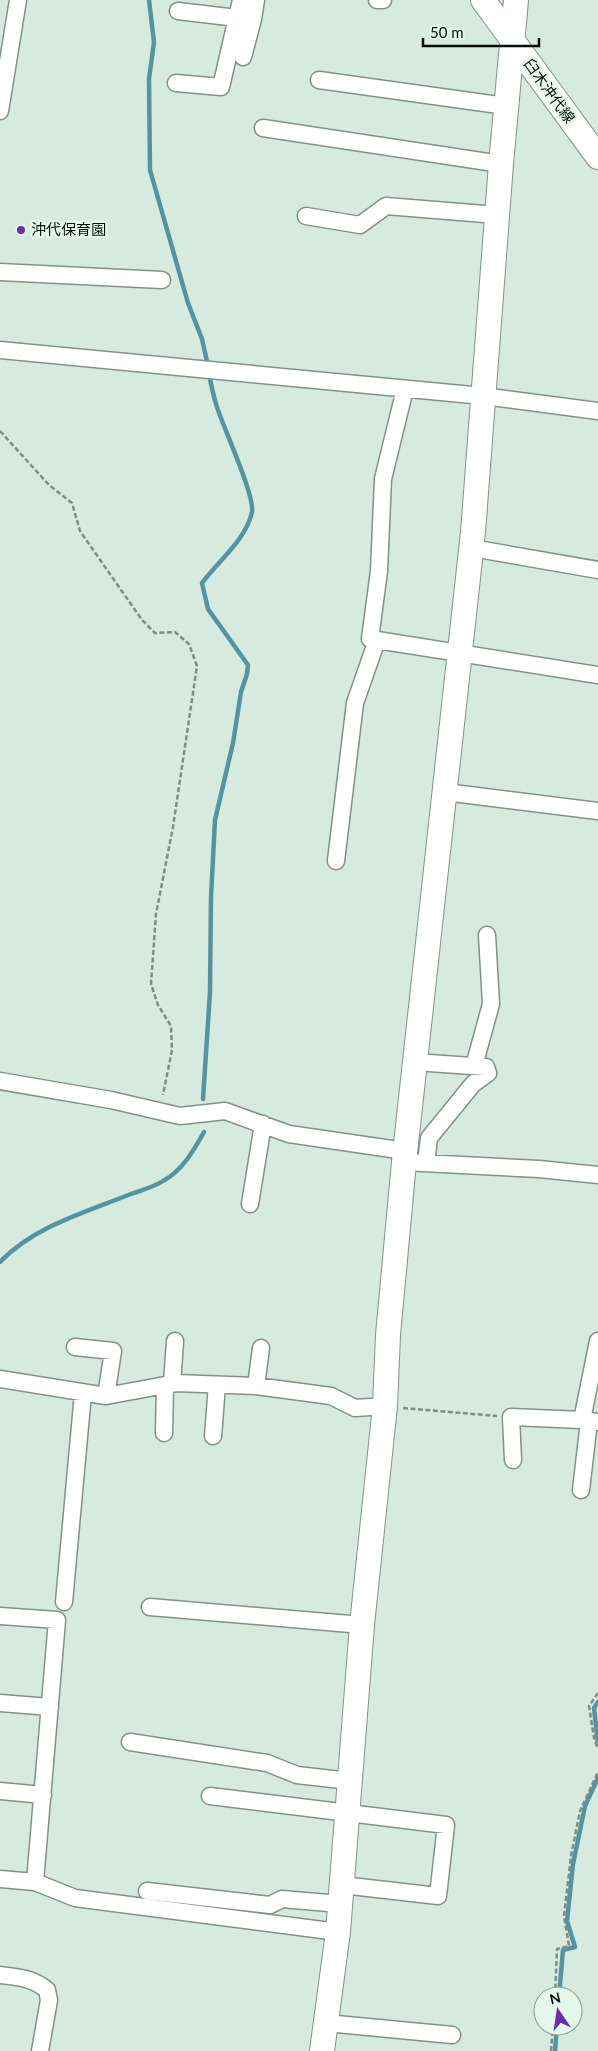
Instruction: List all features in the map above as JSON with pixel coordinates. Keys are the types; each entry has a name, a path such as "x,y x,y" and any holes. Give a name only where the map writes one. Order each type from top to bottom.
{"street":[{"path":"0,111 18,0"},
{"path":"176,83 221,87 241,0"},
{"path":"243,58 256,0"},
{"path":"377,0 383,0"},
{"name":"臼木沖代線","path":"483,0 598,157"},
{"path":"322,2051 338,1932 362,1625 385,1406 388,1335 412,1159 415,1062 472,548 501,164 516,0"},
{"path":"178,10 237,18"},
{"path":"319,80 506,106"},
{"path":"263,128 501,164"},
{"path":"306,216 360,225 386,206 497,214"},
{"path":"0,272 162,280"},
{"path":"0,350 483,396 598,411"},
{"path":"405,389 383,479 379,571 370,639 598,675"},
{"path":"472,548 598,570"},
{"path":"336,861 355,703 377,640"},
{"path":"445,792 598,811"},
{"path":"474,1066 491,1004 487,935"},
{"path":"412,1159 473,1084 488,1073 486,1067 415,1062"},
{"path":"0,1081 111,1100 180,1116 225,1111 289,1134 412,1159 598,1175"},
{"path":"250,1204 263,1124"},
{"path":"164,1433 175,1341"},
{"path":"581,1490 598,1341"},
{"path":"75,1347 113,1351 106,1396"},
{"path":"256,1386 261,1348"},
{"path":"0,1379 106,1396 169,1384 256,1386 331,1396 355,1408 385,1406"},
{"path":"213,1436 217,1384"},
{"path":"64,1602 83,1393"},
{"path":"513,1460 511,1417 590,1421"},
{"path":"150,1607 362,1625"},
{"path":"0,1616 57,1620 36,1882"},
{"path":"0,1703 50,1707"},
{"path":"130,1742 267,1763 297,1775 350,1781"},
{"path":"0,1791 43,1795"},
{"path":"147,1891 270,1905 282,1898 341,1894 438,1896 446,1825 210,1796"},
{"path":"0,1879 36,1882 75,1898 338,1932"},
{"path":"0,1975 22,1977 37,1982 47,1990 49,2000 40,2051"},
{"path":"326,2023 452,2035"}],"path":[{"path":"0,431 49,485 72,502 80,531 142,620 155,633 175,632 188,644 197,666 174,817 156,914 151,984 158,1005 171,1026 172,1050 159,1112"},
{"path":"385,1406 499,1416"},
{"path":"598,1693 589,1706 594,1738 598,1749"},
{"path":"555,1986 556,1949 569,1946 564,1916 571,1856 580,1811 598,1772"},
{"path":"551,2051 552,2036"}],"waterway":[{"path":"149,0 154,42 149,79 150,170 188,303 202,339 208,366"},
{"path":"203,1099 210,992 211,897 215,820 233,743 241,692 248,665 208,609 202,583 238,541 249,522 252,512 252,503 244,476 219,414 209,374"},
{"path":"0,1262 14,1249 45,1229 79,1214 152,1187 170,1177 187,1160 204,1132"},
{"path":"598,1702 594,1708 598,1744"},
{"path":"560,1986 563,1950 575,1947 567,1921 573,1864 585,1806 598,1778"},
{"path":"555,2051 556,2036"}],"place":[{"name":"沖代保育園","path":"21,230"}]}
